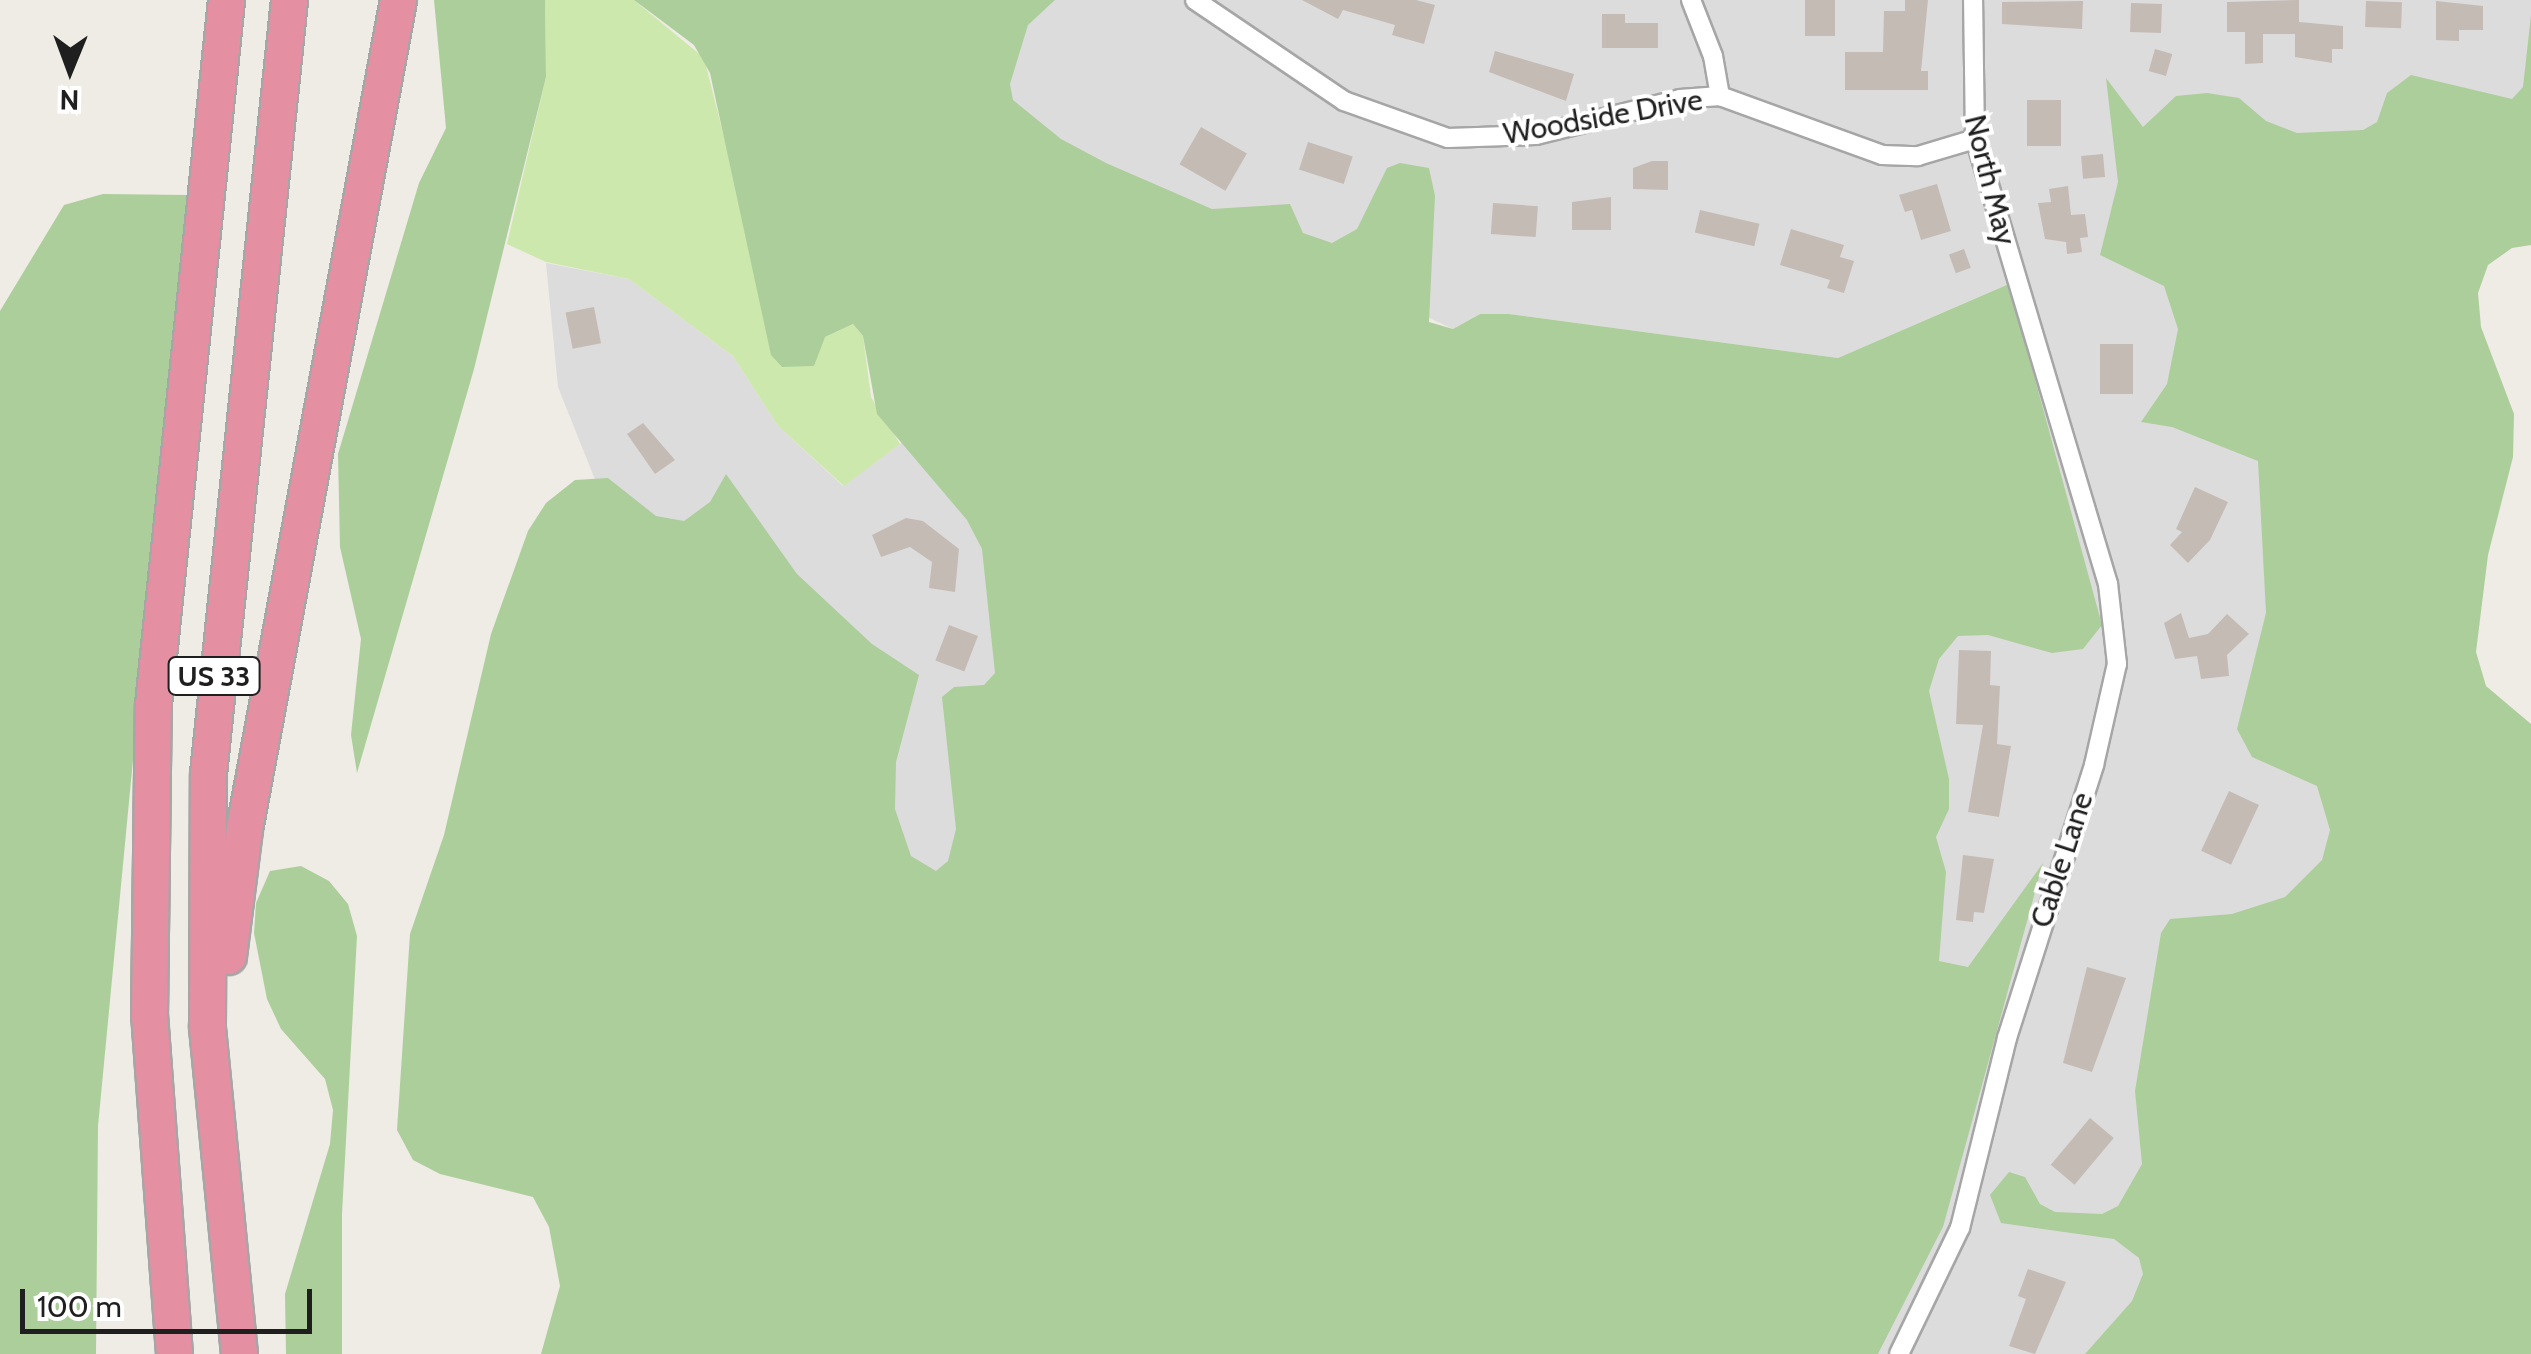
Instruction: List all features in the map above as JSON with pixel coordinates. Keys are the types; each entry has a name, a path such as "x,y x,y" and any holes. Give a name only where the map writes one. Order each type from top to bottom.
{"highway":[{"name":"US 33","path":"174,1354 149,1016 153,704 226,0"},
{"name":"US 33","path":"239,1354 207,1026 214,678 289,0"},
{"path":"216,1122 244,829 398,0"}],"street":[{"name":"Woodside Drive","path":"1195,0 1344,101 1448,138 1536,135 1680,99 1720,96 1882,155 1918,156 1976,140"},
{"path":"1692,0 1714,56 1720,96"},
{"name":"North May","path":"1972,0 1976,140 2040,355"},
{"name":"Cable Lane","path":"1899,1354 1960,1228 2007,1038 2114,687 2108,584 2040,355"}],"shaded area":[{"path":"1027,0 2531,0 2531,102 2182,287 2271,454 2340,792 2339,860 2152,1293 2107,1354 1878,1354 1943,1227 1939,961 1917,674 2009,284 1838,358 1509,314 1480,314 1453,329 988,111"},
{"path":"546,263 629,279 733,356 778,426 843,486 908,438 978,503 1011,625 967,845 944,881 915,875 704,538 604,502 558,387"}],"green space":[{"path":"434,0 545,0 546,77 474,369 357,773 351,735 361,639 340,547 338,454 419,183 446,128"},
{"path":"545,0 634,0 704,58 740,200 825,337 853,324 863,336 871,397 900,444 844,486 778,426 733,356 629,279 546,262 507,244 546,77"},
{"path":"634,0 1055,0 1028,25 1010,84 1013,100 1061,139 1106,163 1212,209 1290,204 1303,233 1332,243 1357,229 1387,168 1400,163 1429,168 1435,196 1429,322 1453,329 1480,314 1509,314 1838,358 2009,284 2102,625 2083,649 2052,653 1988,635 1958,636 1939,659 1929,691 1949,779 1949,809 1936,837 1946,872 1939,961 1968,967 2043,863 1943,1227 1878,1354 541,1354 560,1286 549,1227 533,1197 440,1174 413,1160 397,1130 410,934 444,835 491,634 528,531 546,503 575,480 608,478 656,516 684,521 710,502 726,474 797,574 872,644 919,675 896,762 895,809 911,856 936,871 948,861 956,829 942,697 954,687 984,685 995,673 982,549 967,520 877,414 863,336 853,324 825,337 814,366 782,367 771,355 710,73 694,45"},
{"path":"2531,15 2531,245 2512,248 2488,265 2478,293 2481,327 2514,414 2513,457 2488,555 2476,652 2486,686 2531,724 2531,1354 2085,1354 2132,1301 2143,1274 2139,1258 2114,1239 2001,1223 1990,1195 2009,1172 2025,1177 2040,1204 2055,1212 2102,1214 2118,1206 2142,1164 2135,1091 2161,933 2170,919 2232,914 2285,897 2322,860 2330,830 2317,786 2252,757 2237,729 2266,613 2258,461 2172,427 2141,422 2167,384 2178,329 2164,286 2100,255 2118,182 2106,78 2143,127 2176,96 2207,93 2239,98 2266,121 2297,133 2363,130 2377,122 2387,93 2411,75 2512,99 2523,87"},
{"path":"103,194 187,195 98,1126 96,1354 0,1354 0,311 64,205"},
{"path":"301,866 329,881 348,904 357,936 342,1214 342,1354 286,1354 285,1294 330,1144 333,1110 325,1079 281,1029 267,999 254,933 256,903 270,871"}],"building":[{"path":"1302,0 1416,0 1435,5 1424,44 1392,35 1395,25 1343,10 1338,19"},
{"path":"1805,0 1835,0 1835,36 1805,36"},
{"path":"1905,0 1928,0 1921,71 1928,71 1928,90 1845,90 1845,52 1883,52 1884,11 1905,11"},
{"path":"2299,0 2299,22 2343,26 2343,49 2332,49 2332,63 2295,57 2295,34 2263,34 2263,63 2245,64 2245,32 2227,32 2227,2"},
{"path":"2083,1 2082,29 2002,24 2002,2"},
{"path":"2366,1 2402,2 2401,28 2365,27"},
{"path":"2436,1 2483,6 2483,30 2459,30 2459,41 2436,40"},
{"path":"2131,3 2162,4 2161,33 2130,32"},
{"path":"1602,14 1625,14 1625,23 1658,23 1658,48 1602,48"},
{"path":"2155,49 2172,54 2166,76 2149,71"},
{"path":"1495,51 1574,74 1566,101 1489,72"},
{"path":"2027,100 2061,100 2061,146 2027,146"},
{"path":"1201,127 1247,154 1225,191 1180,164"},
{"path":"1308,142 1353,157 1344,184 1299,170"},
{"path":"2103,154 2105,177 2083,179 2081,156"},
{"path":"1652,161 1668,161 1668,190 1633,189 1633,168"},
{"path":"1937,184 1951,231 1921,240 1912,210 1905,212 1899,195"},
{"path":"2068,186 2071,215 2085,214 2088,237 2080,238 2082,252 2067,254 2066,242 2045,239 2038,203 2051,202 2049,189"},
{"path":"1611,197 1611,230 1572,230 1572,202"},
{"path":"1493,203 1538,206 1536,237 1491,234"},
{"path":"1700,210 1759,224 1754,246 1695,232"},
{"path":"1791,229 1844,245 1840,257 1854,261 1844,293 1827,288 1830,280 1780,265"},
{"path":"1964,249 1971,268 1956,273 1949,254"},
{"path":"594,307 601,343 573,349 566,313"},
{"path":"2100,344 2133,344 2133,394 2100,394"},
{"path":"643,423 675,460 655,474 627,434"},
{"path":"2195,487 2228,502 2210,540 2188,563 2170,545 2182,532 2176,529"},
{"path":"906,518 923,521 959,549 955,592 929,588 932,562 910,547 881,557 872,535"},
{"path":"2181,613 2189,638 2208,634 2227,614 2249,634 2227,655 2229,676 2201,679 2197,656 2175,659 2164,623"},
{"path":"949,625 978,636 964,672 935,660"},
{"path":"1959,650 1991,651 1990,685 2000,686 1997,744 2011,746 1999,817 1968,812 1983,725 1956,724"},
{"path":"2229,791 2259,805 2231,865 2201,851"},
{"path":"1963,855 1994,859 1984,913 1974,912 1973,922 1956,920"},
{"path":"2087,967 2126,978 2092,1072 2063,1063"},
{"path":"2090,1118 2114,1138 2075,1185 2051,1165"},
{"path":"2028,1269 2066,1282 2035,1354 2009,1346 2026,1299 2018,1296"}]}
